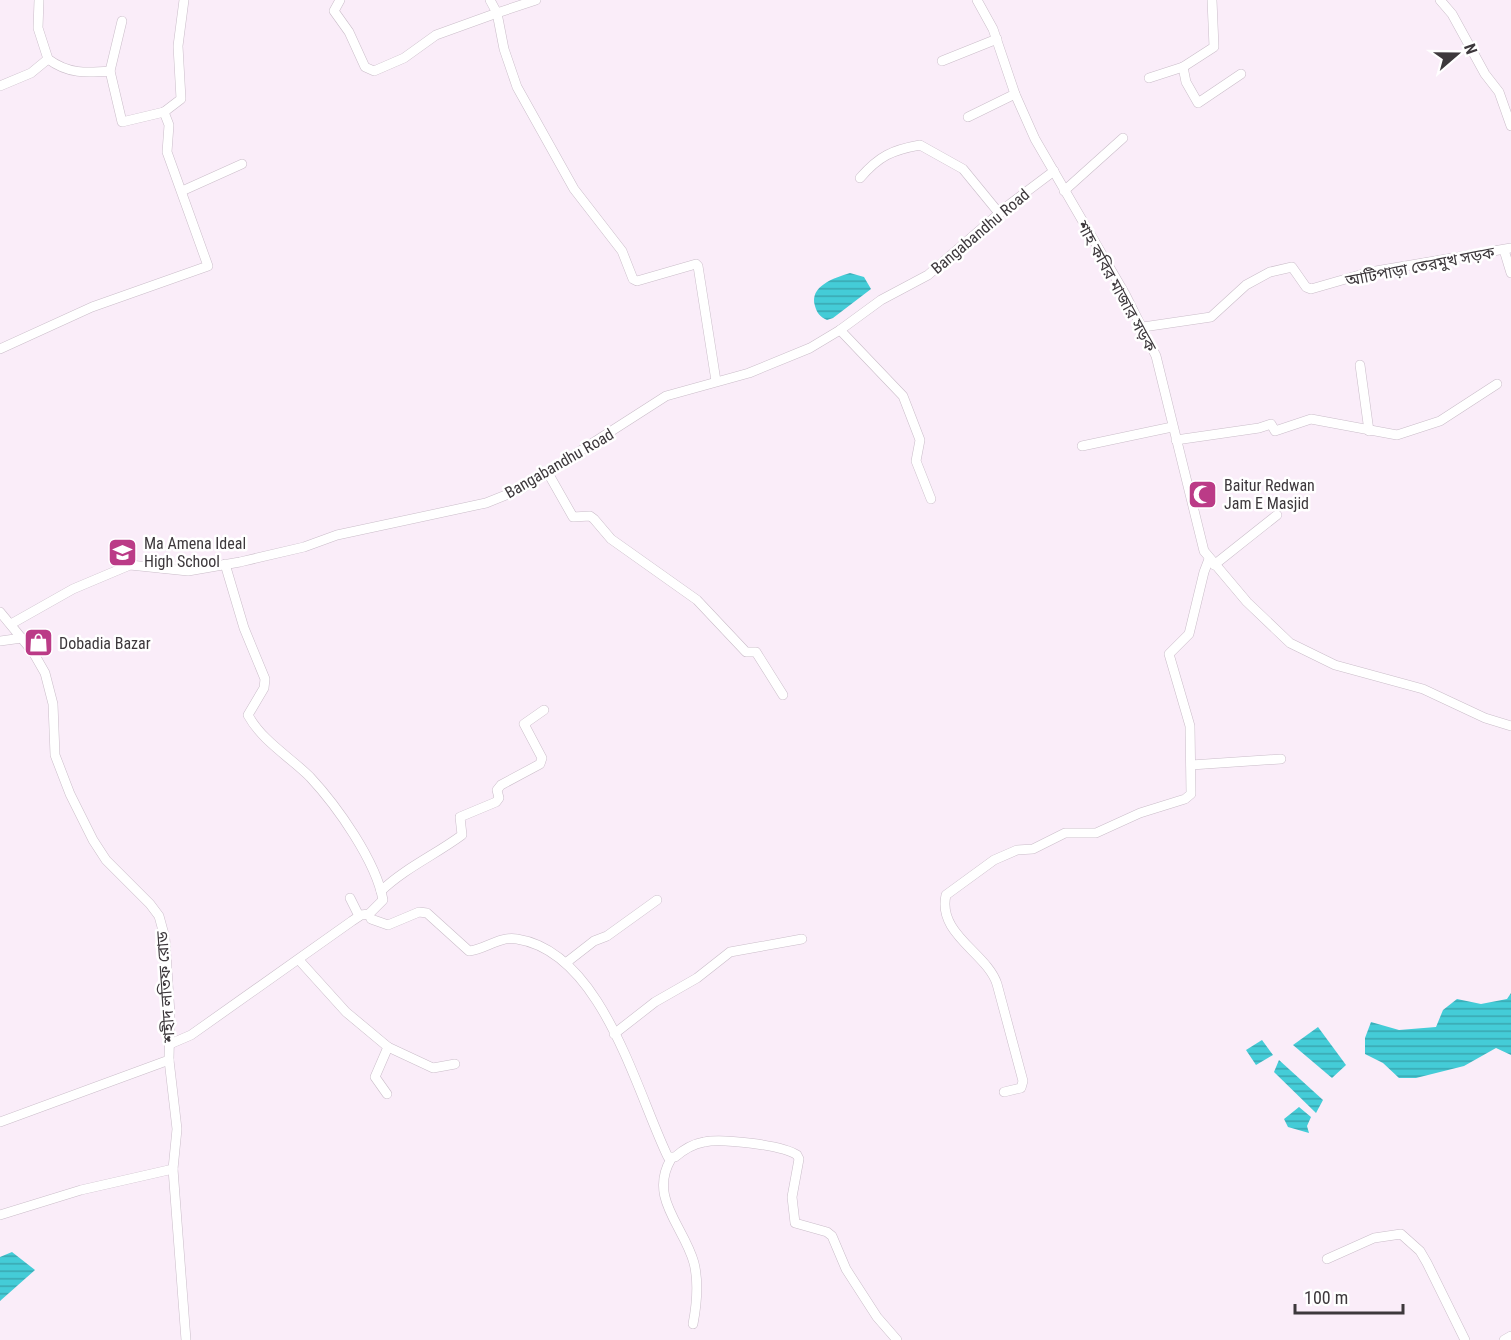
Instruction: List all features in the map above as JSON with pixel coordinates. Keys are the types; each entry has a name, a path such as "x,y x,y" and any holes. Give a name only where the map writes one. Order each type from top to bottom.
{"street":[{"path":"39,0 38,28 48,59 57,66 80,74 110,71"},
{"path":"122,21 110,71 122,122 164,112 181,99 178,46 184,0"},
{"path":"340,0 334,11 349,32 365,67 374,71 404,58 436,35 536,0"},
{"path":"490,0 497,13 504,49 517,87 574,189 622,251 633,279 637,281 698,266 716,381"},
{"name":"শাহ কবির মাজার সড়ক","path":"977,0 997,39 1015,94 1035,139 1143,327 1156,356 1204,551 1211,562 1246,602 1290,643 1335,665 1423,689 1485,718 1511,726"},
{"path":"1149,78 1183,67 1214,47 1212,0"},
{"path":"1440,0 1452,14 1485,74 1499,92 1509,112 1511,126"},
{"path":"942,61 997,39"},
{"path":"0,86 31,73 48,59"},
{"path":"1183,67 1186,82 1198,103 1241,74"},
{"path":"968,117 1015,94"},
{"path":"0,349 92,307 208,267 167,152 170,125 164,112"},
{"path":"1064,190 1122,138"},
{"path":"860,178 876,160 897,150 921,145 963,170 999,213"},
{"path":"182,191 242,164"},
{"name":"Bangabandhu Road","path":"10,624 73,589 130,565 188,571 225,564 304,547 337,535 486,503 521,489 666,396 749,374 782,361 840,330 881,300 928,275 999,213 1054,171"},
{"path":"1508,249 1511,273"},
{"name":"আটিপাড়া তেরমুখ সড়ক","path":"1143,327 1211,317 1246,285 1270,272 1292,267 1300,274 1306,287 1311,290 1370,272 1508,249"},
{"path":"840,330 903,396 920,440 916,460 932,499"},
{"path":"1360,365 1369,431"},
{"path":"1176,440 1265,424 1271,424 1275,431 1306,419 1397,435 1440,421 1497,384"},
{"path":"1082,446 1172,427"},
{"path":"548,473 573,517 590,516 611,539 696,600 746,652 756,652 783,694"},
{"path":"1004,1092 1021,1088 1023,1082 997,984 993,973 956,932 944,905 946,895 994,860 1017,850 1033,849 1065,833 1096,833 1140,813 1185,799 1191,794 1190,726 1169,654 1189,634 1204,572 1211,562 1276,515"},
{"path":"170,1044 191,1035 383,900 381,891 360,848 336,808 310,777 254,727 248,715 264,688 266,679 244,627 225,564"},
{"name":"শহীদ লতিফ রোড","path":"0,612 22,638 45,673 52,704 55,755 70,794 106,860 159,916 165,938 169,1060 177,1129 173,1169 186,1340"},
{"path":"0,641 22,638"},
{"path":"381,891 401,872 431,858 462,835 460,817 496,802 499,798 497,790 501,785 540,764 542,758 524,724 544,710"},
{"path":"1191,765 1281,759"},
{"path":"350,898 364,915 388,925 419,912 427,913 469,951 501,939 516,939 540,946 567,962 603,1011 631,1067 661,1143 671,1159"},
{"path":"567,962 594,941 607,936 657,900"},
{"path":"614,1034 655,1002 697,978 730,952 802,939"},
{"path":"299,960 346,1012 388,1047 433,1068 455,1064"},
{"path":"387,1094 375,1077 388,1047"},
{"path":"0,1122 169,1060"},
{"path":"693,1324 697,1276 690,1249 673,1218 662,1182 671,1159 704,1142 722,1140 791,1151 797,1155 799,1159 792,1197 795,1224 821,1230 832,1236 852,1280 877,1317 897,1340"},
{"path":"0,1215 81,1190 173,1169"},
{"path":"1328,1259 1374,1238 1401,1234 1420,1251 1465,1340"},
{"path":"1504,1340 1511,1336"}],"water":[{"path":"850,273 864,277 871,289 833,318 825,319 816,308 814,299 816,293 824,284"},
{"path":"1511,993 1511,1055 1496,1048 1464,1066 1416,1078 1399,1078 1383,1063 1365,1054 1365,1038 1371,1022 1399,1030 1436,1027 1443,1010 1457,999 1481,1004 1507,999"},
{"path":"1318,1027 1346,1065 1332,1078 1293,1045"},
{"path":"1262,1040 1273,1055 1256,1065 1246,1050"},
{"path":"1279,1060 1323,1100 1316,1113 1274,1072"},
{"path":"1299,1107 1311,1117 1307,1126 1309,1133 1288,1127 1284,1119"},
{"path":"12,1252 35,1270 0,1301 0,1257"}],"place":[{"name":"Baitur Redwan Jam E Masjid","path":"1203,494"},
{"name":"Ma Amena Ideal High School","path":"123,552"},
{"name":"Dobadia Bazar","path":"38,643"}]}
